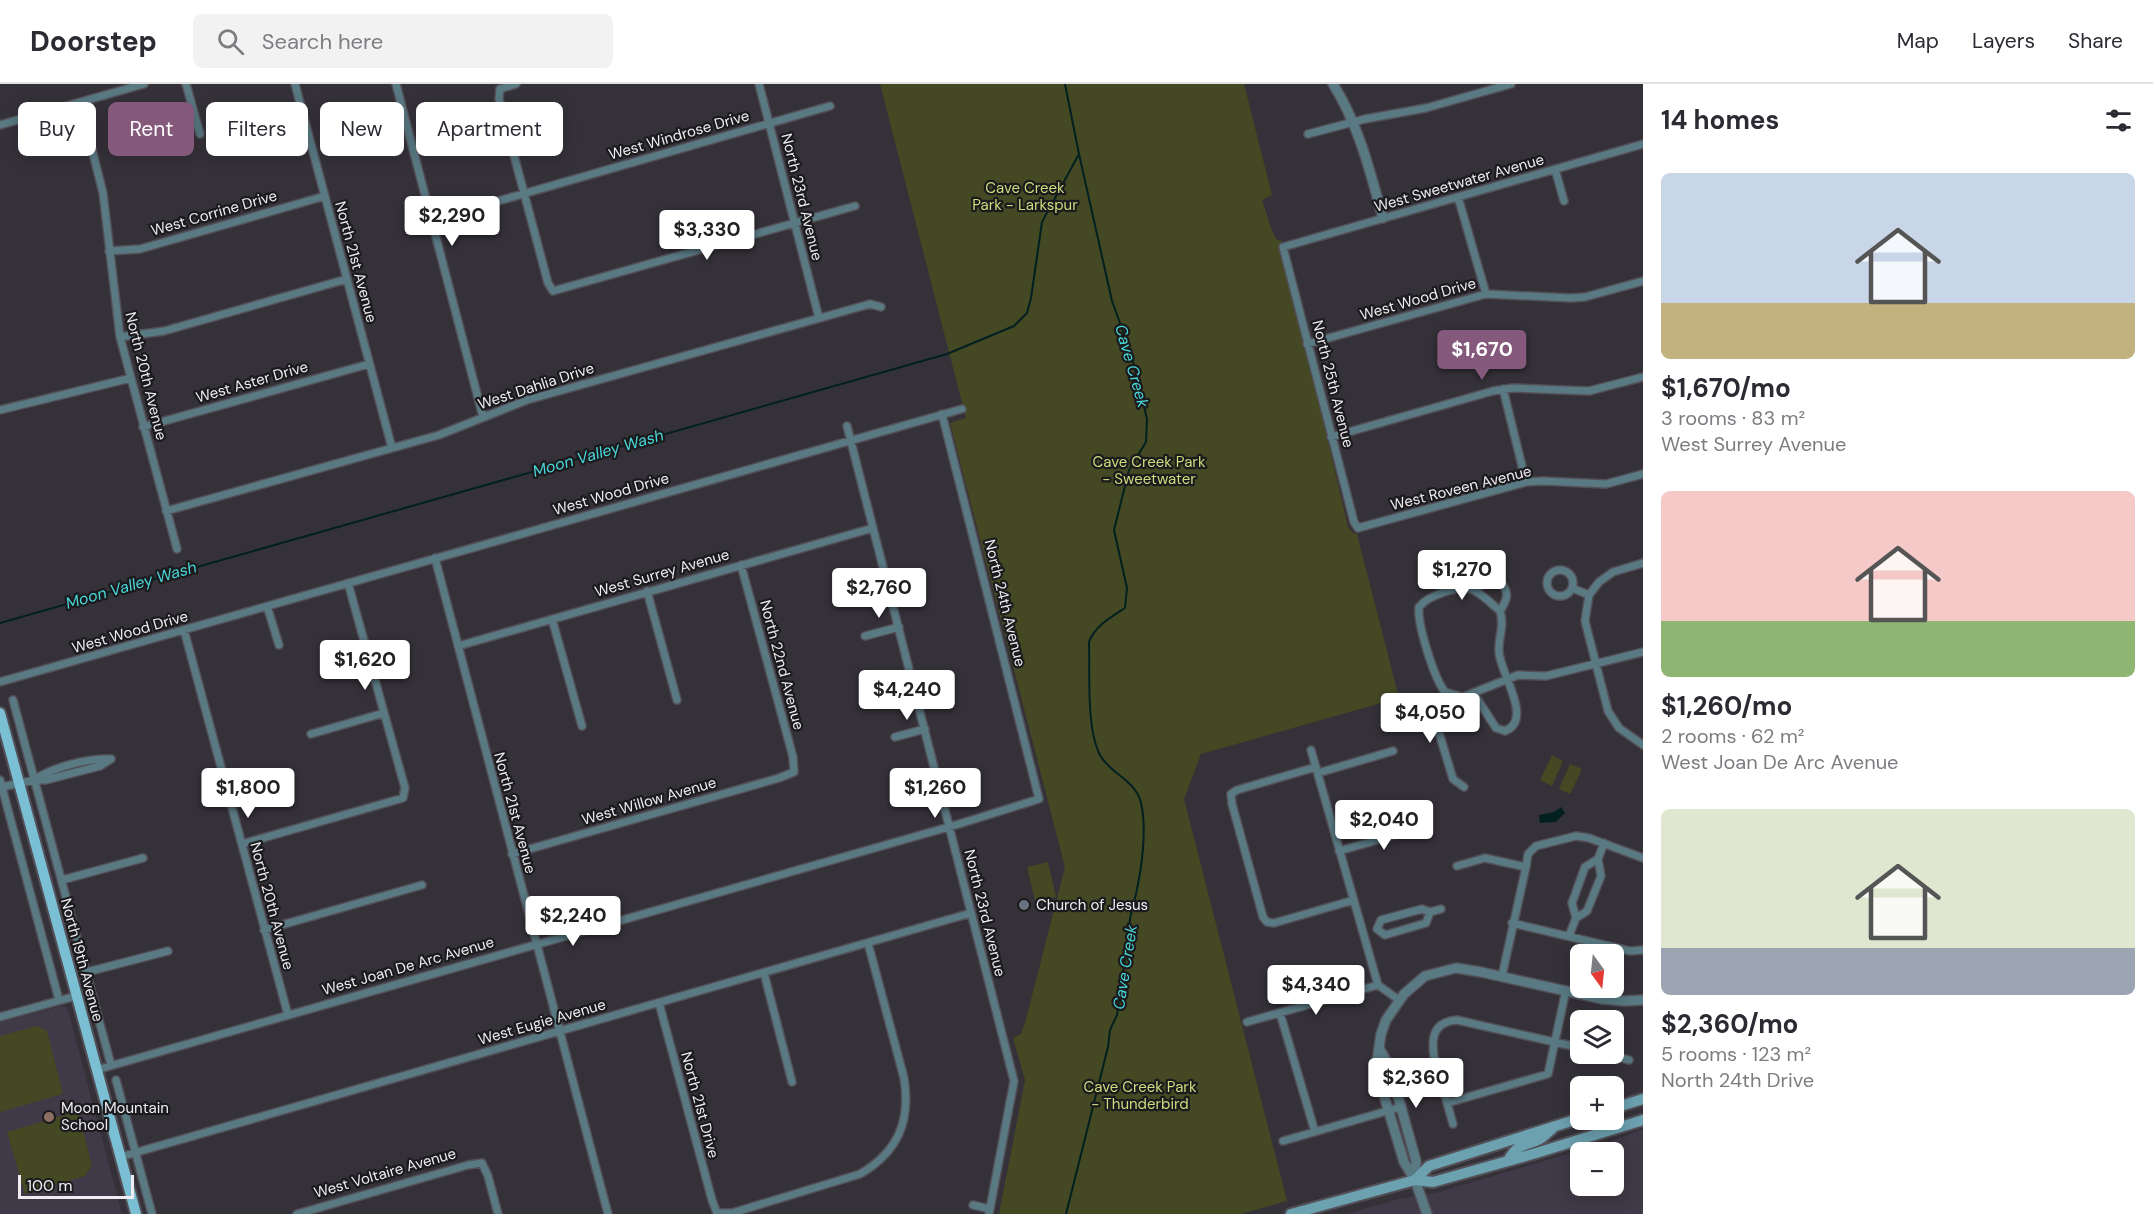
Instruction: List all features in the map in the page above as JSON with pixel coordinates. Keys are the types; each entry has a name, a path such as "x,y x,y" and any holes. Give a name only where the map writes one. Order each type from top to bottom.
{"main road":[{"name":"North 19th Avenue","path":"0,713 136,1214"},
{"path":"1624,1105 1643,1099"},
{"path":"1291,1214 1415,1180 1433,1182 1611,1132 1643,1120"},
{"path":"1415,1180 1429,1166 1570,1121"},
{"path":"1508,1161 1516,1149 1541,1139 1555,1126"}],"street":[{"path":"80,102 144,84"},
{"path":"186,84 200,134"},
{"name":"North 21st Avenue","path":"295,84 392,448"},
{"path":"396,84 483,417"},
{"path":"516,84 500,89 499,99 548,283 553,291 855,206"},
{"name":"North 23rd Avenue","path":"759,84 819,318"},
{"path":"1333,84 1354,122 1365,152 1383,218"},
{"path":"1308,134 1354,122 1426,108 1511,84"},
{"name":"West Windrose Drive","path":"432,220 830,106"},
{"path":"0,125 18,120"},
{"name":"West Sweetwater Avenue","path":"1283,247 1643,144"},
{"name":"North 20th Avenue","path":"94,156 101,185 120,337 177,549"},
{"path":"1555,169 1564,201"},
{"name":"West Corrine Drive","path":"109,251 140,249 325,196"},
{"path":"1458,197 1486,294"},
{"name":"North 25th Avenue","path":"1283,247 1353,522 1358,528"},
{"path":"120,337 154,333 346,279"},
{"name":"West Wood Drive","path":"1307,344 1486,294 1585,297 1643,281"},
{"name":"West Dahlia Drive","path":"166,512 448,432 527,400 870,304 881,307"},
{"name":"West Aster Drive","path":"143,427 369,364"},
{"path":"1331,437 1503,389 1588,391 1643,377"},
{"path":"0,410 131,378"},
{"path":"1503,389 1526,482"},
{"name":"West Wood Drive","path":"0,682 962,409"},
{"name":"North 24th Avenue","path":"942,414 1040,799"},
{"name":"North 23rd Avenue","path":"848,426 1014,1081 989,1211 973,1205"},
{"name":"West Roveen Avenue","path":"1358,528 1526,482 1606,484 1643,474"},
{"name":"West Surrey Avenue","path":"458,646 873,528"},
{"name":"North 21st Avenue","path":"435,558 608,1214"},
{"path":"1643,562 1613,572 1599,582 1589,595 1585,621 1608,711 1619,728 1643,746"},
{"name":"North 22nd Avenue","path":"741,565 793,757 794,772"},
{"path":"1474,693 1496,728 1505,731 1512,728 1516,723 1515,699 1499,654 1503,627 1500,610 1507,593 1501,583 1489,580 1482,582 1476,591"},
{"path":"242,844 404,798 405,788 348,583"},
{"path":"1500,610 1476,591 1462,588 1430,597 1419,607 1419,621 1436,677 1445,693 1458,697 1518,675 1546,676 1643,652"},
{"path":"1572,588 1589,595"},
{"path":"647,591 677,700"},
{"path":"267,606 279,645"},
{"path":"552,619 582,726"},
{"path":"866,636 898,627"},
{"name":"North 20th Avenue","path":"184,630 288,1015"},
{"path":"1445,693 1437,706 1436,723 1453,779 1464,787"},
{"name":"North 19th Avenue","path":"13,700 111,1065"},
{"path":"312,734 384,713"},
{"path":"895,737 925,729"},
{"path":"1311,750 1378,985 1399,1000"},
{"path":"1354,900 1274,923 1266,922 1231,794 1237,790 1393,751"},
{"path":"34,780 44,773 96,758 111,759 100,766 46,780 1,783 60,1000"},
{"name":"West Willow Avenue","path":"512,854 794,772"},
{"name":"West Joan De Arc Avenue","path":"96,1070 1040,799"},
{"path":"1340,851 1422,828"},
{"path":"1502,976 1528,854 1536,846 1576,836 1604,843 1643,858"},
{"path":"1576,918 1587,911 1601,876 1598,859 1604,843"},
{"path":"62,880 144,858"},
{"path":"1457,866 1485,858 1526,867"},
{"path":"1569,936 1576,918 1572,903 1585,867 1598,859"},
{"path":"264,930 422,885"},
{"path":"1377,929 1381,920 1422,909 1430,912 1441,909"},
{"path":"1377,929 1385,935 1426,923 1430,912"},
{"name":"West Eugie Avenue","path":"120,1157 971,913"},
{"path":"1512,923 1630,951 1642,951"},
{"path":"1363,933 1377,929"},
{"path":"717,1213 732,1213 848,1179 873,1166 895,1142 905,1118 907,1093 868,943"},
{"path":"87,972 168,951"},
{"path":"1427,1214 1415,1180 1404,1162 1376,1069 1381,1034 1386,1020 1399,1000 1415,983 1425,976 1443,970 1466,969 1614,1001 1643,1000"},
{"path":"764,973 792,1082"},
{"path":"1247,1022 1378,985"},
{"path":"1447,1103 1548,1074 1566,990"},
{"path":"0,1017 76,996"},
{"name":"North 21st Drive","path":"659,1003 717,1213"},
{"path":"1280,1013 1315,1132"},
{"path":"1453,1124 1434,1057 1434,1033 1440,1025 1446,1021 1457,1020 1570,1045"},
{"path":"1379,1048 1389,1066 1416,1161 1415,1180"},
{"path":"1624,1059 1629,1060"},
{"path":"116,1080 152,1214"},
{"path":"1283,1141 1401,1107"},
{"name":"West Voltaire Avenue","path":"297,1214 482,1163 489,1176 498,1214"}],"shaded area":[{"path":"1561,807 1565,813 1556,822 1540,823 1539,815 1554,812"},
{"name":"Moon Mountain School","path":"62,1006 66,1007 69,1014 122,1214 0,1214 0,1022"},
{"path":"1643,1129 1643,1214 1346,1214 1399,1199 1439,1192 1570,1153 1570,1196 1624,1196 1624,1142 1609,1142"}],"green space":[{"path":"880,84 1244,84 1272,195 1262,200 1275,237 1281,240 1348,527 1357,534 1399,698 1201,754 1184,799 1287,1201 1241,1214 999,1214 1025,1080 1013,1038 1021,1034 1025,1023 1065,867 950,423 966,418"},
{"path":"1552,755 1563,761 1552,786 1540,780"},
{"path":"1570,764 1582,769 1570,794 1559,789"},
{"path":"1048,862 1056,897 1035,901 1027,867"},
{"path":"37,1026 47,1031 63,1094 0,1112 0,1036"},
{"path":"78,1111 92,1166 85,1176 25,1194 7,1132"}],"waterway":[{"name":"Cave Creek","path":"1065,84 1112,301 1131,353 1147,419 1146,442 1129,470 1114,530 1127,588 1125,608 1099,627 1089,642 1091,716 1096,744 1104,762 1134,788 1138,795 1144,824 1142,860 1130,921 1117,1015 1110,1030 1108,1047 1066,1214"},
{"name":"Moon Valley Wash","path":"0,623 947,354 1014,326 1027,313 1042,222 1079,154"}],"place":[{"name":"Church of Jesus","path":"1024,905"},
{"name":"Moon Mountain School","path":"49,1117"}],"park label":[{"name":"Cave Creek Park - Larkspur","path":"1025,196"},
{"name":"Cave Creek Park - Sweetwater","path":"1149,470"},
{"name":"Cave Creek Park - Thunderbird","path":"1140,1096"}]}
